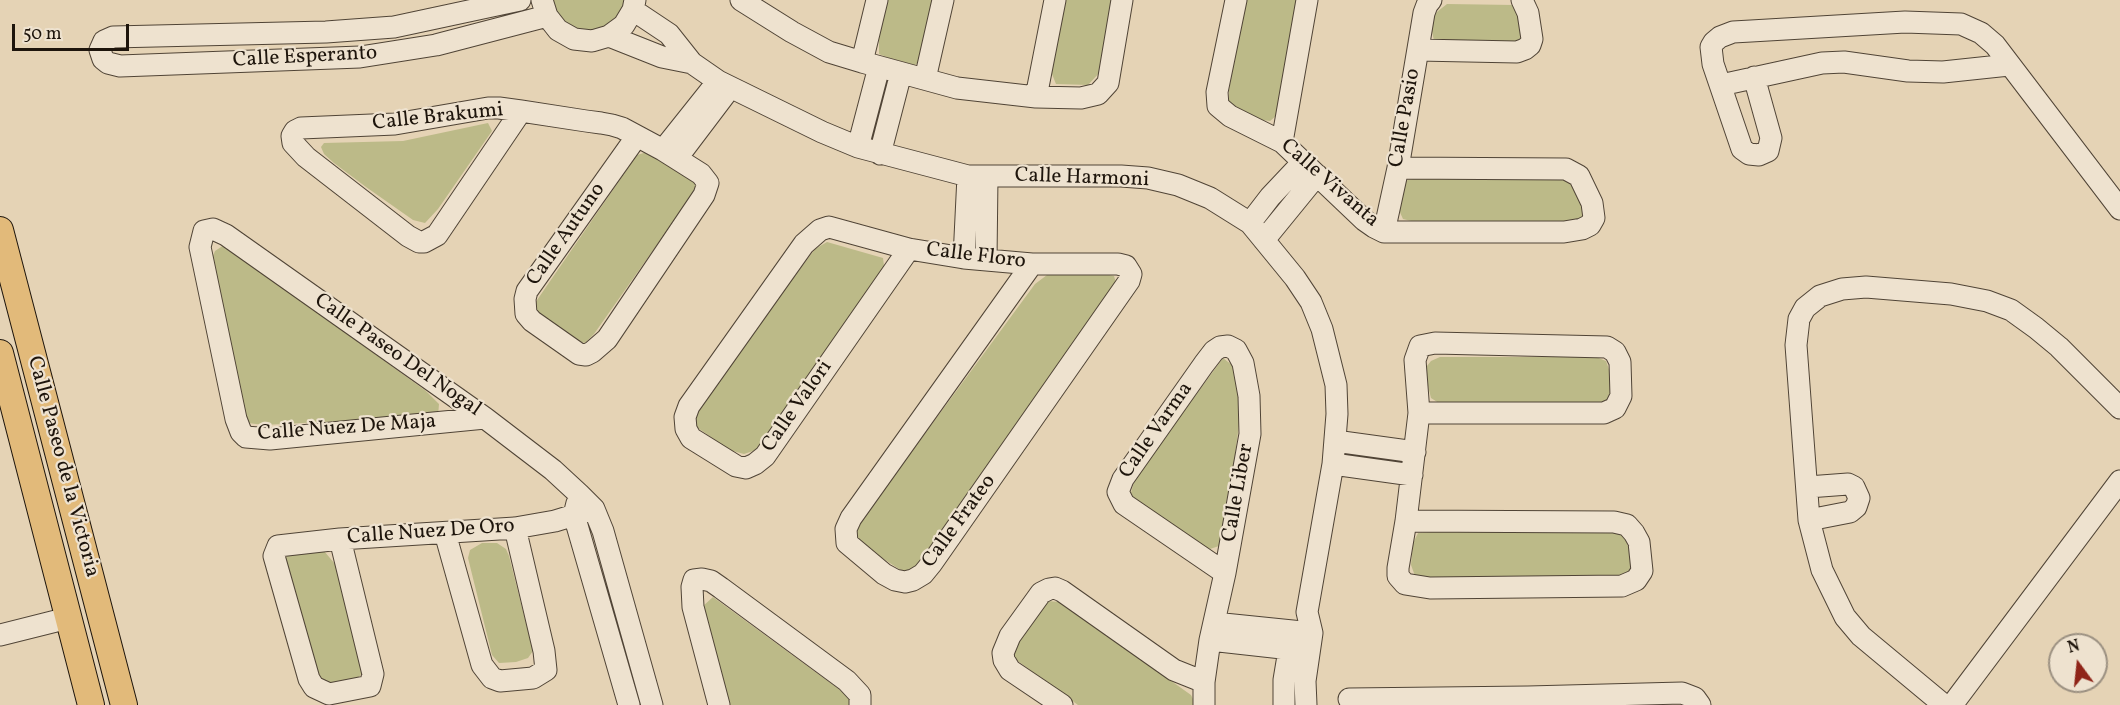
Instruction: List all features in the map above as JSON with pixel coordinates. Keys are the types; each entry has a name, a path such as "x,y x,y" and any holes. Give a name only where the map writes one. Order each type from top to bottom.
{"main road":[{"name":"Calle Paseo de la Victoria","path":"0,230 124,705"},
{"name":"Calle Paseo de la Victoria","path":"0,353 91,705"}],"street":[{"name":"Calle Esperanto","path":"520,0 394,27 326,33 113,37 104,41 100,50 103,59 112,65 330,58 398,52 436,45 545,8"},
{"path":"741,0 766,7 792,32 829,52 871,65 957,88 1036,97 1081,98 1098,94 1108,83 1122,0"},
{"path":"858,147 871,65 877,0"},
{"path":"925,79 943,0"},
{"path":"1036,97 1055,0"},
{"name":"Calle Vivanta","path":"1236,0 1217,92 1218,106 1230,116 1282,142 1364,220 1384,232 1564,232 1590,225 1594,211 1579,176 1557,168 1398,168"},
{"path":"1282,142 1307,0"},
{"path":"1418,50 1517,51 1525,49 1530,45 1532,39 1528,13 1522,0"},
{"name":"Calle Pasio","path":"1384,232 1429,2"},
{"path":"545,8 558,30 574,39 592,41 609,36 624,26 634,5"},
{"name":"Calle Harmoni","path":"634,5 669,34 692,63 724,84 858,147 977,176 1148,178 1178,185 1210,198 1250,224 1311,302 1322,329 1336,385 1333,464 1301,641 1284,680 1284,705"},
{"path":"1754,77 1771,138 1768,151 1759,155 1749,154 1742,149 1711,55 1714,42 1720,37 1733,32 1905,22 1961,24 1981,33 1995,45 2120,209"},
{"path":"180,35 183,63"},
{"name":"Calle Harmoni","path":"609,36 662,57 692,63"},
{"path":"1721,85 1822,63 1844,62 1908,71 1942,72 2010,65"},
{"path":"880,154 901,73"},
{"path":"670,154 724,84"},
{"name":"Calle Brakumi","path":"521,111 437,235 424,242 408,236 306,157 293,143 292,136 295,131 311,126 395,124 488,108 521,111 612,125 670,154 701,174 706,179 708,189"},
{"name":"Calle Autuno","path":"637,136 527,291 524,307 532,321 579,354 586,355 592,352 607,339 708,189"},
{"path":"1250,224 1270,197 1310,168"},
{"path":"1264,240 1310,168"},
{"path":"964,258 977,176"},
{"path":"977,176 986,260"},
{"name":"Calle Floro","path":"830,227 909,249 964,258 1032,264 1126,266"},
{"name":"Calle Valori","path":"830,227 812,236 804,244 688,406 685,417 686,429 691,438 736,466 746,468 765,456 909,249"},
{"name":"Calle Paseo Del Nogal","path":"208,230 219,231 226,235 484,418 553,470 603,531 652,705"},
{"name":"Calle Nuez De Maja","path":"208,230 204,231 201,236 200,247 236,419 241,432 246,437 270,439 484,418"},
{"name":"Calle Frateo","path":"1032,264 851,518 846,529 847,543 884,574 895,580 905,582 913,580 923,574 932,563 1129,281 1131,274 1126,266"},
{"path":"1944,705 1861,636 1845,617 1822,570 1809,520 1796,345 1799,319 1806,308 1820,296 1842,289 1866,287 1951,294 1987,301 2011,310 2059,347 2120,408"},
{"path":"1406,521 1614,522 1627,525 1634,533 1639,542 1642,571 1636,580 1622,586 1415,587 1405,584 1398,576 1419,413 1415,360 1420,346 1426,344 1606,347 1615,352 1620,362 1621,396 1615,408 1604,413 1419,413"},
{"name":"Calle Varma","path":"1225,573 1124,504 1120,500 1119,487 1214,351 1228,346 1236,350 1243,363"},
{"name":"Calle Liber","path":"1204,705 1204,682 1212,631 1250,434 1249,396 1243,363"},
{"path":"1335,441 1415,452"},
{"path":"1333,464 1412,475"},
{"path":"1952,705 2120,481"},
{"path":"1808,487 1848,484 1854,487 1859,498 1856,507 1850,512 1809,520"},
{"path":"582,506 629,705"},
{"name":"Calle Nuez De Oro","path":"340,539 373,674 370,686 329,694 314,687 309,679 274,556 276,548 283,544 340,539 515,528 582,506"},
{"path":"445,533 482,664 492,678 500,681 533,678 546,670 544,651 515,528"},
{"path":"719,705 693,607 694,580 711,581 847,681 860,695 860,705"},
{"path":"1062,705 1010,670 1003,653 1010,636 1041,593 1055,588 1174,670 1204,682"},
{"path":"0,635 68,618"},
{"path":"1212,631 1301,641 1306,705"},
{"path":"1348,699 1434,702 1640,700 1682,693 1695,698 1700,705"}],"shaded area":[{"path":"548,0 627,0 619,21 598,34 562,25"},
{"path":"887,0 935,0 923,59 915,65 879,54 879,33"},
{"path":"1065,0 1114,0 1102,70 1088,85 1056,84 1050,69"},
{"path":"1245,0 1297,0 1276,116 1270,121 1262,120 1229,104 1229,90"},
{"path":"1447,4 1514,5 1525,20 1522,42 1434,41 1433,15"},
{"path":"488,123 492,131 438,209 425,223 413,220 366,187 334,163 324,154 321,147 324,143 403,141"},
{"path":"647,152 695,182 697,193 680,212 594,334 585,343 567,337 533,309 535,303 637,155"},
{"path":"1569,178 1580,195 1586,217 1580,222 1411,221 1403,219 1398,208 1404,181 1413,179"},
{"path":"827,242 883,258 884,266 780,421 756,450 744,454 729,450 698,428 695,421 697,407 815,249"},
{"path":"224,245 426,391 439,404 438,416 264,425 248,423 237,387 212,258 215,251"},
{"path":"1104,274 1114,276 1116,283 918,566 910,573 899,569 870,550 856,534 860,522 1035,284 1047,275"},
{"path":"1440,357 1596,357 1606,361 1611,375 1610,401 1597,407 1442,405 1431,398 1427,382 1427,366 1431,361"},
{"path":"1223,358 1232,365 1238,386 1239,425 1225,508 1224,532 1219,546 1210,549 1193,543 1135,500 1131,493 1135,478"},
{"path":"1618,532 1625,538 1633,560 1632,574 1625,580 1426,580 1415,576 1411,565 1413,543 1418,533"},
{"path":"482,543 497,543 506,549 509,556 533,651 528,658 516,662 499,663 492,655 468,558 470,550"},
{"path":"324,551 335,564 363,669 360,676 352,680 331,685 320,682 283,564 287,556 297,552"},
{"path":"713,597 844,693 852,700 851,705 725,705 702,607"},
{"path":"1047,601 1060,602 1191,695 1196,705 1078,705 1015,659 1014,647"}]}
